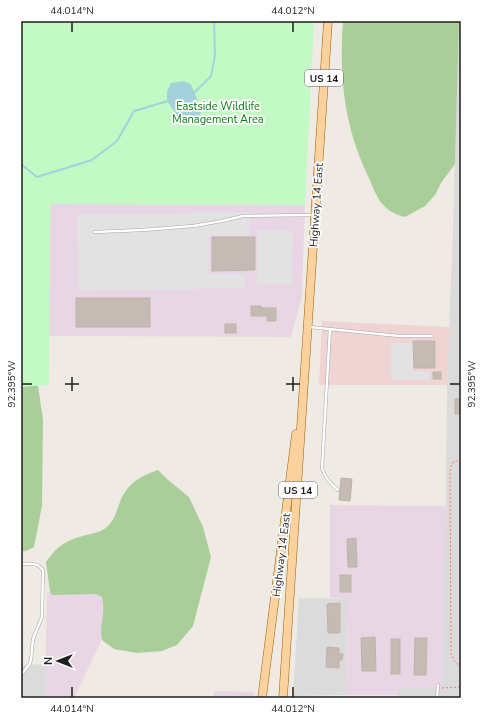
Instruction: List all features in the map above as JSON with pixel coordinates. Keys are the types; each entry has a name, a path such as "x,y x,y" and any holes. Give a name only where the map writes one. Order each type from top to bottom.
{"main road":[{"name":"Highway 14 East","path":"283,698 328,21"},
{"name":"Highway 14 East","path":"262,698 303,388"}],"lane":[{"path":"94,232 193,226 243,216 315,215"},
{"path":"308,326 330,330 399,336 432,336"},
{"path":"330,330 322,468 330,483 338,490"},
{"path":"21,564 35,564 40,566 43,570 42,617 33,639 31,660 21,675"},
{"path":"437,698 438,685"}],"path":[{"path":"461,459 452,463 450,471 451,653 455,662 461,667"},
{"path":"438,689 461,687"}],"shaded area":[{"path":"459,21 461,21 461,698 398,698 398,688 441,688 447,385"},
{"path":"50,204 305,205 302,296 291,337 49,336"},
{"path":"250,212 250,235 209,236 209,274 244,274 245,288 78,291 77,215"},
{"path":"258,230 293,231 292,285 257,284"},
{"path":"322,321 450,327 447,385 319,385"},
{"path":"391,343 413,343 413,371 430,371 430,380 391,380"},
{"path":"330,505 446,506 442,688 398,688 398,695 346,695 347,599 330,598"},
{"path":"47,592 125,592 74,698 45,698"},
{"path":"299,598 347,599 346,695 293,696"},
{"path":"46,664 45,698 21,698 21,665"},
{"path":"214,691 254,692 254,698 213,698"}],"green space":[{"name":"Eastside Wildlife Management Area","path":"21,21 314,21 305,205 50,204 49,385 21,387"},
{"path":"343,21 459,21 455,164 441,183 435,195 425,206 405,217 390,211 377,197 353,138 348,119 343,81"},
{"path":"21,379 33,381 38,386 43,420 42,506 34,547 26,551 21,551"},
{"path":"158,470 189,497 203,527 211,557 193,626 177,645 162,651 137,653 114,649 102,640 102,597 96,594 52,595 50,592 46,562 64,543 77,537 96,533 108,526 114,518 126,490 140,478"}],"water":[{"path":"184,81 191,84 201,113 194,123 188,124 181,121 167,101 167,92 171,83"}],"building":[{"path":"212,237 255,237 255,270 212,271"},
{"path":"76,298 150,298 150,327 76,327"},
{"path":"251,306 276,308 276,321 267,321 267,316 251,316"},
{"path":"225,324 236,324 236,333 225,333"},
{"path":"413,341 435,341 435,368 414,368"},
{"path":"433,372 441,372 441,379 433,379"},
{"path":"455,399 461,399 461,414 455,414"},
{"path":"341,478 352,479 350,501 339,500"},
{"path":"356,538 357,567 348,567 347,539"},
{"path":"340,575 351,575 351,592 340,592"},
{"path":"340,603 340,633 328,633 327,604"},
{"path":"375,637 376,671 362,671 361,638"},
{"path":"415,638 427,638 426,675 414,675"},
{"path":"391,639 400,639 400,674 391,674"},
{"path":"327,647 339,648 339,654 343,654 342,660 339,660 339,668 326,667"}],"waterway":[{"path":"193,94 211,76 215,56 214,21"},
{"path":"21,164 37,177 92,160 117,141 134,111 168,101"}]}
